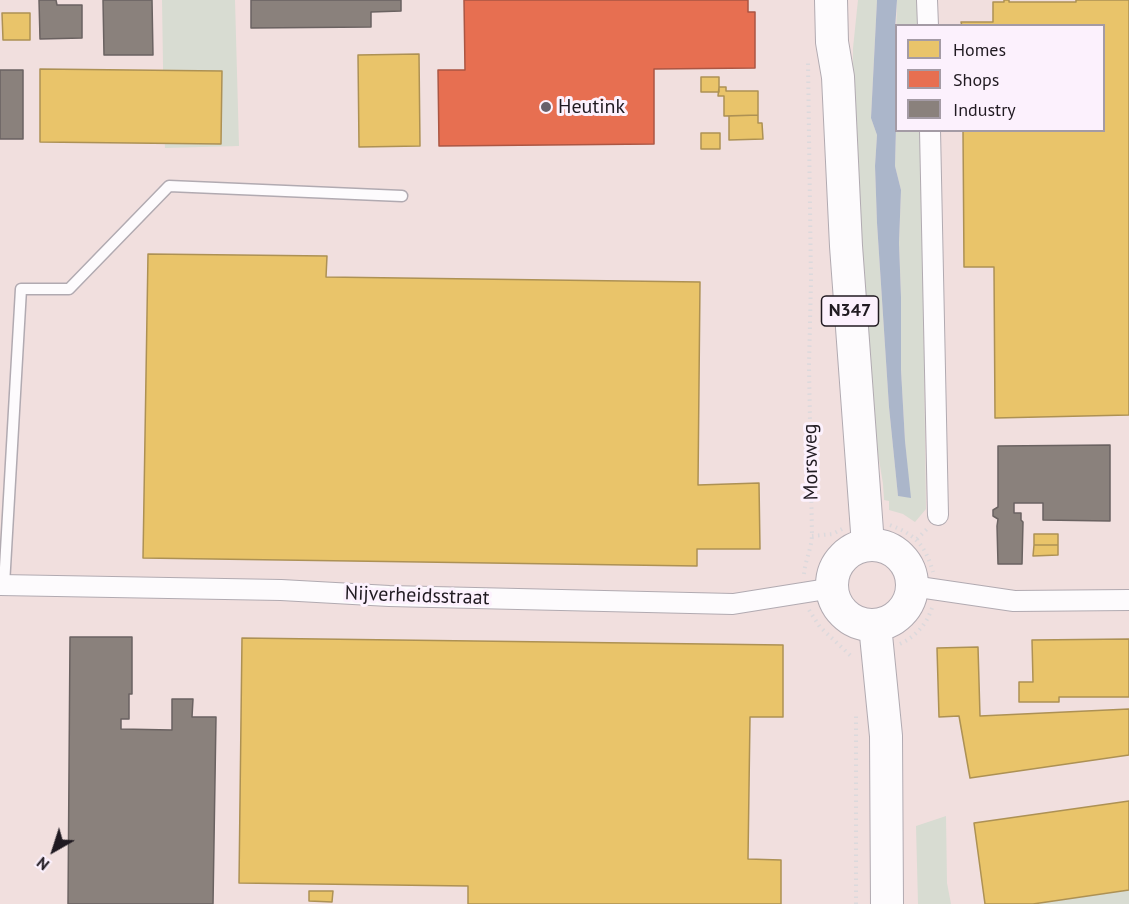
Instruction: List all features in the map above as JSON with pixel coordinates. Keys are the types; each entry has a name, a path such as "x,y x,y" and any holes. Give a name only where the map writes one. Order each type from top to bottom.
{"main road":[{"name":"N347","path":"831,0 832,42 838,77 846,246 868,545"},
{"name":"N347","path":"838,77 848,30 849,0"},
{"path":"863,646 884,623 901,613 911,596 925,588 912,576 903,559 896,552 878,545 858,547 849,552 836,568 833,588 839,607 846,615 864,624 863,646 886,736 887,904"}],"street":[{"path":"927,0 928,24"},
{"path":"930,132 938,515"},
{"name":"Nijverheidsstraat","path":"2,585 281,590 389,596 733,604 833,588"},
{"path":"925,588 1014,601 1129,600"}],"lane":[{"path":"2,585 21,290 69,289 169,186 402,196"}],"path":[{"name":"Morsweg","path":"802,593 805,564 811,550 812,536 808,57"},
{"path":"802,593 810,613 820,627 863,646 898,645 913,637 931,612 925,588 931,565 917,539"},
{"path":"856,704 856,904"}],"shaded area":[{"path":"0,0 1129,0 1129,904 0,904"},
{"path":"162,0 235,0 239,146 165,148"},
{"path":"858,0 877,0 871,118 877,135 875,166 877,223 889,407 898,496 910,497 901,370 899,243 901,190 895,166 896,132 921,132 926,509 915,522 903,514 889,510 889,501 884,500 872,417 852,94 853,48"},
{"path":"897,0 919,0 919,24 896,24"},
{"path":"946,816 947,883 951,904 918,904 916,826"},
{"path":"1129,882 1129,904 995,904"}],"water":[{"path":"877,0 897,0 895,166 901,190 899,243 901,370 911,498 898,496 889,407 877,223 875,166 877,135 871,118"}],"building: Homes":[{"path":"1004,0 1009,0 1009,2 1076,2 1076,0 1129,0 1129,415 995,418 994,267 964,267 963,132 1105,132 1105,24 962,24 961,22 993,22 993,2 1004,2"},
{"path":"2,13 30,13 30,40 3,40"},
{"path":"419,54 420,146 359,147 358,55"},
{"path":"40,69 222,71 221,144 40,142"},
{"path":"701,77 719,77 719,92 701,92"},
{"path":"719,87 726,87 726,91 758,91 758,115 724,116 724,96 718,96"},
{"path":"758,115 758,123 762,123 763,139 729,140 729,116"},
{"path":"701,133 720,133 720,149 701,149"},
{"path":"148,254 327,256 326,277 700,282 698,485 759,483 760,549 697,549 697,566 143,558"},
{"path":"1034,534 1058,534 1058,545 1034,545"},
{"path":"1034,545 1058,545 1058,555 1033,556"},
{"path":"242,638 783,645 783,717 750,717 748,859 781,860 781,904 468,904 468,886 239,883"},
{"path":"1129,639 1129,697 1059,697 1059,702 1019,702 1019,682 1033,682 1032,640"},
{"path":"978,647 980,716 1129,709 1129,755 970,778 959,716 939,717 937,648"},
{"path":"1129,801 1129,890 1033,904 985,904 974,823"},
{"path":"309,891 333,891 332,902 309,901"}],"building: Shops":[{"name":"Heutink","path":"464,0 748,0 748,12 755,12 755,68 654,69 654,144 439,146 438,70 465,70"}],"building: Industry":[{"path":"39,0 56,0 57,5 82,5 82,38 40,39"},
{"path":"103,0 152,0 153,55 104,55"},
{"path":"251,0 401,0 401,11 371,12 371,27 251,28"},
{"path":"0,70 23,70 23,139 0,139"},
{"path":"1110,445 1110,521 1043,520 1043,503 1014,503 1014,513 1021,513 1023,522 1022,564 998,564 998,519 993,516 993,510 998,507 998,446"},
{"path":"70,637 132,637 132,694 129,694 129,719 121,719 121,729 172,730 172,699 193,699 192,717 216,717 213,904 68,904"}],"place":[{"name":"Heutink","path":"546,107"}]}
